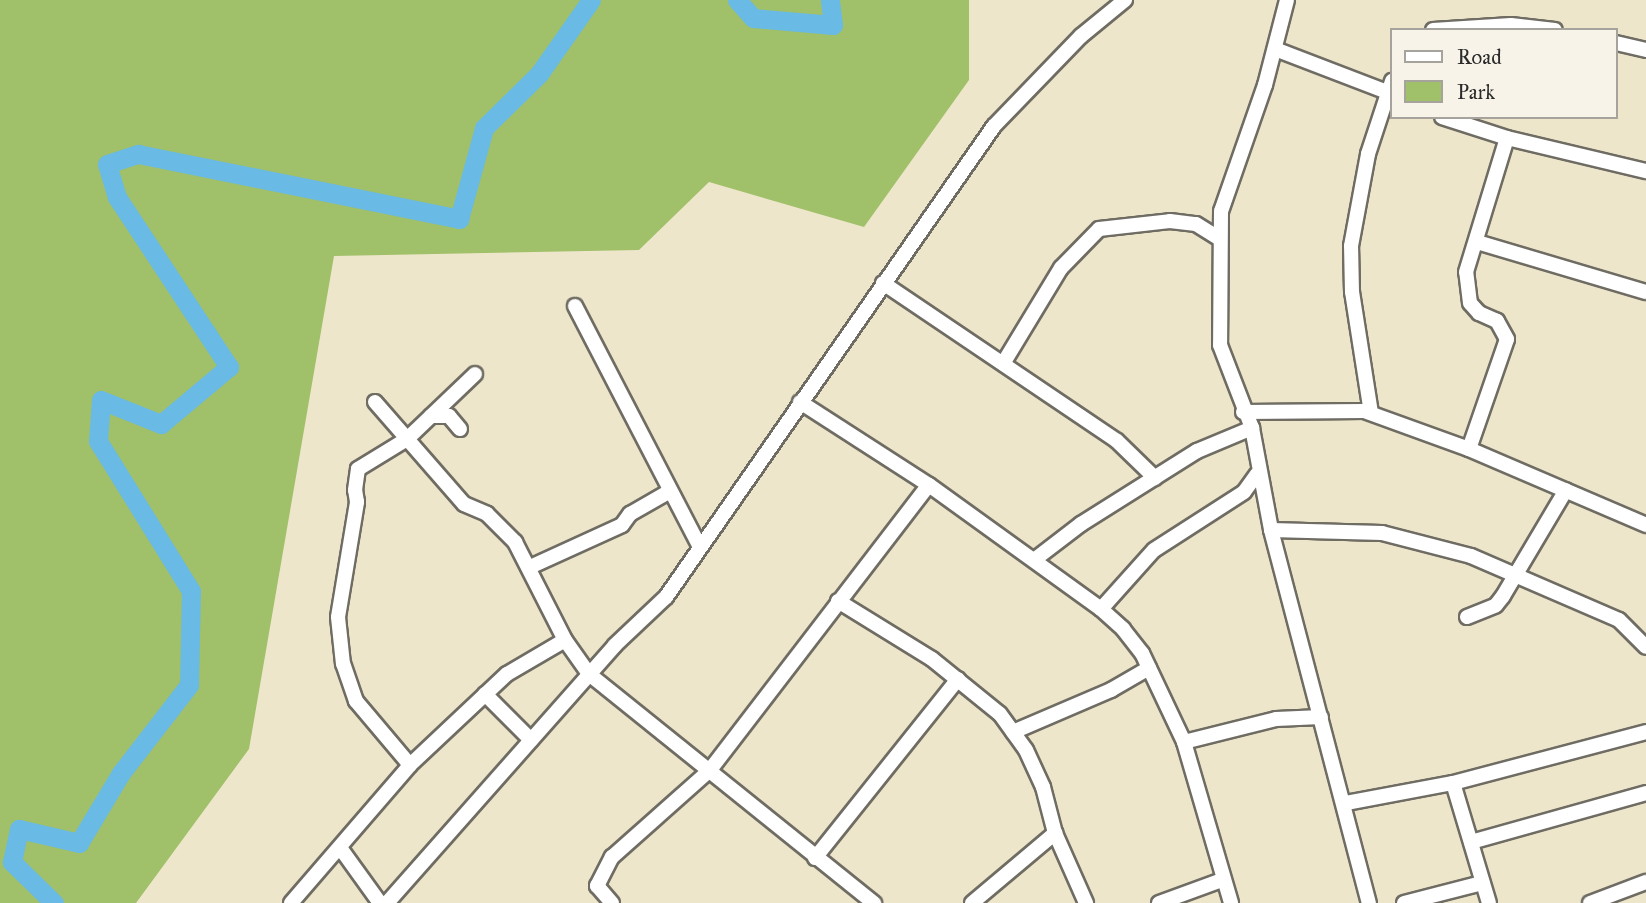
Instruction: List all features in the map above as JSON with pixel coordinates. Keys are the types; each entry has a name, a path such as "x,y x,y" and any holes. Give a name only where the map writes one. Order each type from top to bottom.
{"street":[{"path":"387,903 589,674 666,597 699,545 994,125 1081,36 1125,0"},
{"path":"1287,0 1275,49 1227,191 1218,238 1220,345 1252,428 1258,474 1271,530 1346,803 1369,903"},
{"path":"1464,28 1511,25 1537,28"},
{"path":"1618,43 1646,50"},
{"path":"1275,49 1390,89"},
{"path":"1371,413 1352,292 1351,246 1368,154 1390,92"},
{"path":"1448,119 1507,138 1646,171"},
{"path":"1469,449 1507,339 1497,321 1479,313 1470,303 1466,272 1507,138"},
{"path":"1004,362 1061,268 1099,229 1170,221 1196,224 1218,238"},
{"path":"1477,242 1646,292"},
{"path":"883,283 1004,362 1117,441 1155,478"},
{"path":"575,306 699,545"},
{"path":"410,765 356,701 343,664 338,617 358,470 407,439 475,374"},
{"path":"375,402 464,504 487,514 515,542 565,640 589,674 874,903"},
{"path":"800,402 929,485 1101,609 1142,653 1184,742 1222,880 1231,903"},
{"path":"1244,412 1371,413 1469,449 1646,525"},
{"path":"430,417 449,416 460,429"},
{"path":"1034,560 1197,451 1252,428"},
{"path":"1101,609 1154,550 1244,492 1258,474"},
{"path":"612,903 597,886 612,857 710,770 929,485"},
{"path":"1467,617 1496,605 1566,490"},
{"path":"530,568 622,525 630,514 670,491"},
{"path":"1271,530 1382,533 1471,556 1517,574 1564,599 1619,620 1646,647"},
{"path":"838,601 958,679 986,701 1013,732 1043,787 1055,834 1086,903"},
{"path":"295,902 410,765 507,674 565,640"},
{"path":"1013,732 1111,690 1149,668"},
{"path":"816,858 958,679"},
{"path":"485,694 531,740"},
{"path":"1184,742 1276,719 1321,717"},
{"path":"1346,803 1453,783 1646,732"},
{"path":"1453,783 1489,903"},
{"path":"1471,842 1646,793"},
{"path":"972,903 1055,834"},
{"path":"341,849 380,903"},
{"path":"1159,903 1222,880"},
{"path":"1404,903 1482,883"},
{"path":"1590,903 1646,883"}],"green space":[{"path":"0,0 969,0 969,80 864,227 709,182 639,250 334,256 249,749 136,903 0,903"}],"waterway":[{"path":"54,903 12,862 19,829 79,843 121,773 189,685 191,591 98,441 101,400 161,424 229,367 117,197 107,164 138,154 459,219 484,128 539,74 591,0"},
{"path":"737,0 753,18 833,25 830,0"}]}
